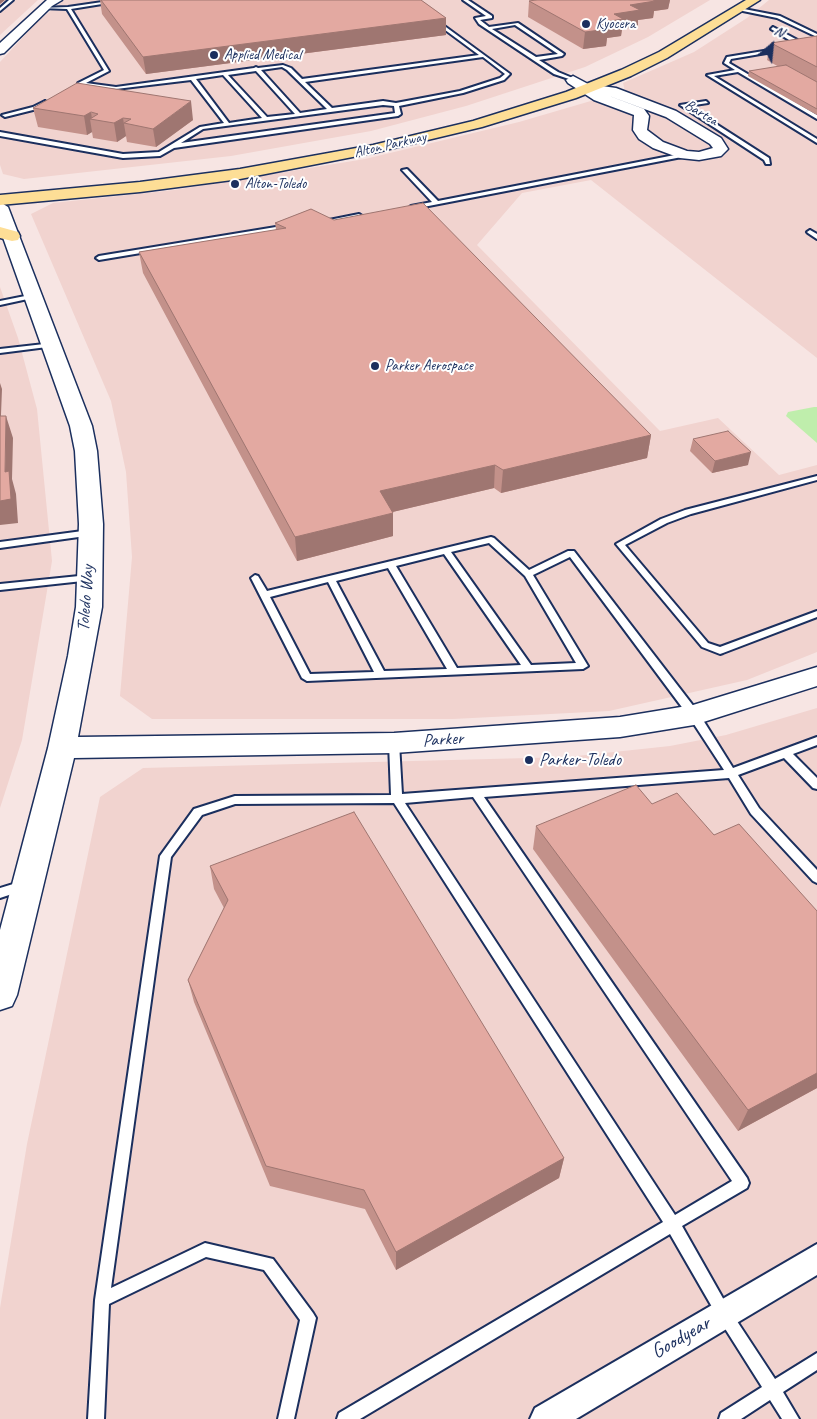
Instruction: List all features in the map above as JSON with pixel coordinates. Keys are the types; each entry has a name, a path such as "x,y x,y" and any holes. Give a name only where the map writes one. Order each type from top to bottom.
{"main road":[{"name":"Alton Parkway","path":"0,200 149,186 326,159 477,124 571,96 663,55 754,0"},
{"name":"Alton Parkway","path":"0,188 152,175 334,146 463,116 573,80 629,57"}],"street":[{"path":"0,50 43,8 56,0"},
{"name":"Bartea","path":"573,80 600,97 639,112 642,116 640,130 644,136 658,146 685,155 716,153 720,149 716,141 671,114 611,91 588,88"},
{"name":"Toledo Way","path":"0,207 6,234 34,296 53,345 80,426 86,451 90,533 87,617 62,748 14,889 0,995"},
{"name":"Parker","path":"62,748 394,743 620,727 694,715 817,676"},
{"name":"Goodyear","path":"546,1419 817,1259"}],"lane":[{"path":"0,10 11,0"},
{"path":"43,8 68,8 126,0"},
{"name":"Bartea","path":"465,0 490,17 476,19 480,23 556,73 573,80"},
{"path":"68,8 107,71 72,88"},
{"path":"739,9 778,16 817,36"},
{"path":"50,101 35,108 3,115 2,133 123,156 160,154 202,128 330,109 383,103 396,105 461,92 502,79 508,74 428,14"},
{"path":"488,28 516,24 562,55 534,59"},
{"path":"773,28 804,45"},
{"path":"810,44 729,58 726,63 817,117"},
{"path":"302,81 483,56"},
{"path":"81,84 116,88 256,68 283,66 302,81 330,109"},
{"path":"256,68 298,114"},
{"path":"738,71 709,76 817,140"},
{"path":"224,73 266,119"},
{"path":"192,77 228,125"},
{"path":"706,102 682,106 766,159 768,163"},
{"path":"174,146 398,114 396,105"},
{"path":"408,208 685,155"},
{"path":"405,170 437,203"},
{"path":"311,223 369,214"},
{"path":"99,258 292,227"},
{"path":"817,230 810,232 817,237"},
{"path":"0,303 34,296"},
{"path":"0,351 53,345"},
{"path":"817,478 664,520 620,544 705,645 720,651 817,614"},
{"path":"0,545 90,533"},
{"path":"255,578 307,678 583,666 528,574 491,540 265,595"},
{"path":"446,551 528,668"},
{"path":"528,574 571,553 694,715 755,812 817,878"},
{"path":"390,564 454,672"},
{"path":"0,587 89,578"},
{"path":"331,579 381,675"},
{"path":"96,1419 102,1300 166,856 198,812 235,800 397,799 730,774 817,740"},
{"path":"394,743 397,799 673,1224 724,1314 791,1419"},
{"path":"786,753 817,785"},
{"path":"345,1419 742,1182 476,794"},
{"path":"102,1300 205,1250 268,1264 308,1318 286,1419"},
{"path":"727,1419 817,1361"}],"shaded area":[{"path":"0,0 38,0 0,35"},
{"path":"64,0 710,0 648,37 585,67 466,106 371,131 231,156 24,179 3,174 0,165 0,62 37,22"},
{"path":"769,0 817,0 817,358 591,180 522,193 477,245 660,431 718,418 779,475 817,465 817,652 747,680 609,711 453,719 152,719 120,696 132,557 126,472 111,401 31,214 53,203 174,190 365,159 519,122 625,91 623,83 694,52 747,18"},
{"path":"0,287 18,338 37,409 52,561 22,740 0,808"},
{"path":"817,708 817,1419 0,1419 0,1308 27,1144 100,797 143,768 567,757 670,746 726,735"}],"green space":[{"path":"817,407 817,443 786,416 788,412"}],"building":[{"name":"Applied Medical","path":"101,0 421,0 446,18 143,57"},
{"path":"529,1 655,1 630,5 640,10 614,14 623,19 597,23 608,29 585,32"},
{"path":"817,36 817,67 771,43"},
{"path":"786,65 817,82 817,109 749,71"},
{"path":"77,83 191,101 153,129 124,123 131,119 123,118 114,123 90,119 98,114 91,112 84,116 33,108"},
{"name":"Parker Aerospace","path":"423,203 651,435 503,470 495,465 380,491 393,513 295,537 139,252 286,228 275,223 311,209 334,220"},
{"path":"0,416 6,416 5,472 9,471 11,499 0,501"},
{"path":"728,431 751,452 715,461 693,439"},
{"path":"636,785 652,804 677,793 714,835 739,824 817,911 817,1073 748,1110 536,826"},
{"path":"354,812 564,1158 396,1252 364,1190 266,1166 188,980 228,900 210,866"}],"place":[{"name":"Kyocera","path":"586,24"},
{"name":"Applied Medical","path":"214,55"},
{"name":"Alton-Toledo","path":"235,184"},
{"name":"Parker Aerospace","path":"375,366"},
{"name":"Parker-Toledo","path":"529,760"}]}
